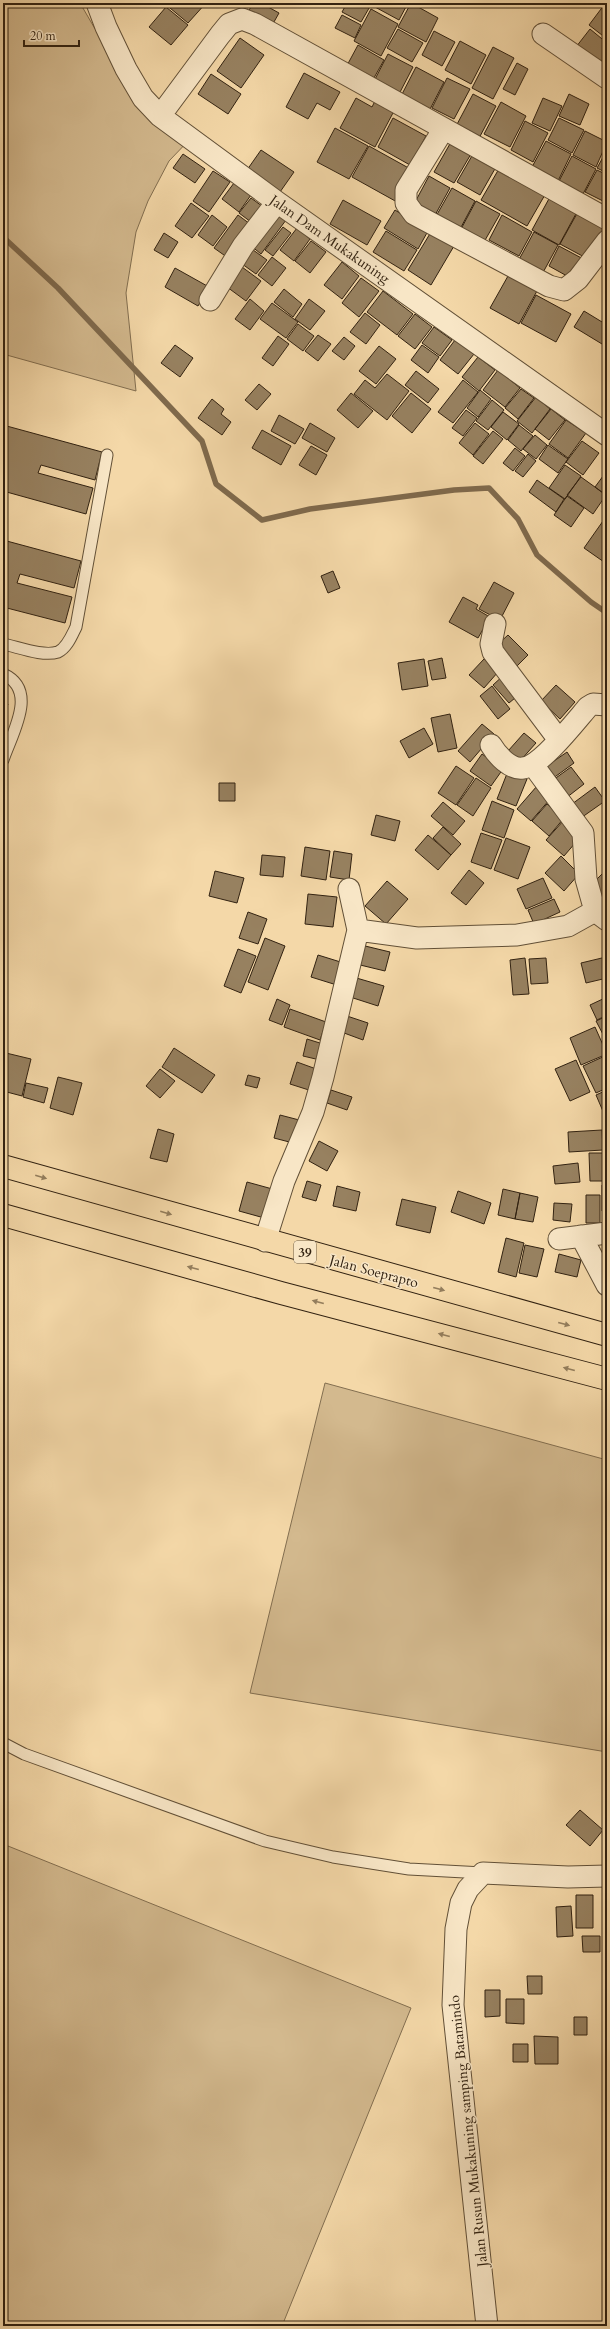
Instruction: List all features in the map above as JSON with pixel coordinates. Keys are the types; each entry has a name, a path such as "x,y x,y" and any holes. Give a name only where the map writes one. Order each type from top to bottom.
{"highway":[{"name":"Jalan Soeprapto","path":"3,1166 264,1241 607,1335"},
{"path":"3,1215 281,1293 607,1379"}],"street":[{"name":"Jalan Dam Mukakuning","path":"97,3 106,27 126,69 143,98 160,116 277,202 605,428"},
{"path":"160,116 220,35 230,24 242,19 255,24 443,130 607,219"},
{"path":"543,34 607,78"},
{"path":"443,130 406,190 406,203 414,214 549,286 564,290 578,279 607,241"},
{"path":"210,300 243,246 277,202"},
{"path":"495,624 491,644 493,652 559,740"},
{"path":"491,745 509,764 521,769 533,765 559,740 588,707 599,704 607,705"},
{"path":"358,930 417,938 517,935 568,926 601,915 586,878 583,833 533,765"},
{"path":"264,1241 284,1181 313,1112 358,930 349,889"},
{"path":"559,1239 607,1232"},
{"path":"581,1236 607,1285"},
{"path":"483,1873 568,1877 607,1876"},
{"name":"Jalan Rusun Mukakuning samping Batamindo","path":"483,1873 468,1889 461,1903 456,1929 453,2005 488,2326"}],"lane":[{"path":"3,644 46,653 59,652 67,644 76,627 107,455"},
{"path":"3,674 18,685 22,692 23,704 3,760"},
{"path":"3,1743 24,1754 264,1841 333,1857 409,1869 483,1873"}],"shaded area":[{"path":"3,3 80,3 145,115 193,136 169,161 148,201 136,232 126,293 136,391 3,354"},
{"path":"325,1383 607,1460 607,1752 250,1693"},
{"path":"3,1844 411,2008 282,2326 3,2326"}],"building":[{"path":"164,3 206,3 188,23"},
{"path":"238,3 251,3 248,8"},
{"path":"253,3 261,3 279,13 270,29 246,16"},
{"path":"347,3 372,3 361,22 342,12"},
{"path":"377,3 408,3 399,20 375,7"},
{"path":"411,3 438,18 426,42 398,27"},
{"path":"604,5 607,8 607,39 589,25"},
{"path":"166,7 188,25 171,45 149,27"},
{"path":"371,9 398,24 381,56 354,41"},
{"path":"342,15 361,25 355,38 335,28"},
{"path":"398,29 423,43 412,62 387,48"},
{"path":"590,29 607,43 607,69 576,47"},
{"path":"434,31 455,42 442,66 422,55"},
{"path":"240,38 264,55 241,88 217,71"},
{"path":"460,41 486,55 471,84 445,70"},
{"path":"358,45 384,60 370,85 344,71"},
{"path":"493,47 514,58 493,99 472,88"},
{"path":"388,54 413,67 398,96 373,83"},
{"path":"517,63 528,69 515,95 503,89"},
{"path":"416,67 444,82 427,115 399,100"},
{"path":"304,73 340,92 330,110 317,103 308,119 286,107"},
{"path":"211,74 241,94 228,114 198,94"},
{"path":"447,78 470,89 454,119 432,108"},
{"path":"473,94 496,106 477,142 454,130"},
{"path":"569,94 589,104 580,125 559,116"},
{"path":"356,98 372,107 375,101 394,111 375,147 340,128"},
{"path":"543,98 562,106 550,131 532,123"},
{"path":"501,102 526,116 510,147 484,134"},
{"path":"393,118 426,136 410,165 378,147"},
{"path":"559,118 584,130 572,153 548,140"},
{"path":"525,121 548,133 533,162 511,150"},
{"path":"335,128 368,146 349,179 317,162"},
{"path":"585,131 607,142 596,167 573,155"},
{"path":"546,141 571,154 558,181 532,167"},
{"path":"451,142 471,154 454,183 434,172"},
{"path":"369,146 414,171 397,202 352,177"},
{"path":"261,150 294,172 280,192 247,170"},
{"path":"607,150 607,173 597,168"},
{"path":"183,154 205,169 195,183 173,168"},
{"path":"473,154 496,167 480,195 457,182"},
{"path":"572,156 596,169 582,196 558,183"},
{"path":"500,167 546,193 527,226 481,200"},
{"path":"597,170 607,175 607,203 585,192"},
{"path":"213,171 230,182 209,212 193,201"},
{"path":"429,176 450,188 434,217 413,206"},
{"path":"234,183 251,195 239,212 222,199"},
{"path":"452,188 475,201 459,231 435,218"},
{"path":"551,195 578,210 559,245 532,230"},
{"path":"251,198 266,209 255,225 239,213"},
{"path":"343,200 381,221 367,245 330,224"},
{"path":"476,201 500,214 484,242 461,229"},
{"path":"191,203 209,216 192,238 175,226"},
{"path":"395,210 428,231 418,249 384,228"},
{"path":"579,210 606,224 588,259 560,244"},
{"path":"275,212 286,220 261,254 250,245"},
{"path":"212,215 227,227 213,246 198,235"},
{"path":"238,215 254,227 231,260 214,248"},
{"path":"502,215 532,232 519,256 489,240"},
{"path":"283,227 291,233 273,256 265,250"},
{"path":"297,228 310,239 294,261 280,250"},
{"path":"386,231 417,250 404,271 373,252"},
{"path":"431,232 454,246 431,285 408,270"},
{"path":"534,232 558,245 540,278 516,265"},
{"path":"164,233 178,242 168,258 154,250"},
{"path":"311,241 326,252 310,273 295,261"},
{"path":"559,246 587,261 576,281 549,266"},
{"path":"249,247 267,260 256,274 238,261"},
{"path":"272,257 286,268 272,286 258,275"},
{"path":"342,262 359,276 342,299 324,285"},
{"path":"242,267 261,281 246,301 227,287"},
{"path":"175,268 209,287 198,306 165,287"},
{"path":"508,276 537,291 519,324 490,308"},
{"path":"361,278 379,291 359,317 342,303"},
{"path":"284,289 302,304 293,317 274,302"},
{"path":"383,291 413,314 397,335 367,312"},
{"path":"536,295 571,314 556,342 521,323"},
{"path":"250,299 264,311 250,330 235,319"},
{"path":"309,299 325,311 310,330 295,319"},
{"path":"272,303 298,322 286,338 260,319"},
{"path":"584,311 607,325 607,336 602,344 574,327"},
{"path":"365,313 380,325 366,344 350,332"},
{"path":"415,314 432,327 415,349 398,336"},
{"path":"298,324 314,336 303,351 287,339"},
{"path":"434,327 452,340 440,356 422,343"},
{"path":"318,335 331,344 318,361 305,351"},
{"path":"278,336 289,344 273,366 262,358"},
{"path":"344,337 355,346 344,360 332,351"},
{"path":"455,340 474,354 458,374 440,360"},
{"path":"175,345 193,358 180,377 161,363"},
{"path":"422,345 439,357 428,373 411,360"},
{"path":"379,346 396,359 376,384 359,371"},
{"path":"478,357 495,370 479,391 462,377"},
{"path":"498,370 520,388 505,407 483,390"},
{"path":"416,371 439,389 428,403 405,385"},
{"path":"387,374 409,391 387,420 354,394 365,380 375,388"},
{"path":"463,380 478,392 453,423 438,412"},
{"path":"259,384 271,394 257,410 245,400"},
{"path":"521,389 534,398 518,419 505,408"},
{"path":"480,390 491,399 478,417 467,408"},
{"path":"351,393 373,411 358,428 337,410"},
{"path":"411,393 431,409 412,433 392,416"},
{"path":"536,397 550,409 532,433 517,421"},
{"path":"212,399 224,409 221,414 231,422 222,435 198,418"},
{"path":"492,400 504,410 488,430 476,421"},
{"path":"551,409 565,420 549,440 535,429"},
{"path":"466,410 477,418 463,436 452,428"},
{"path":"503,412 519,424 507,440 491,427"},
{"path":"279,415 304,429 295,444 271,431"},
{"path":"566,420 586,433 568,458 549,444"},
{"path":"310,423 335,438 327,452 302,438"},
{"path":"475,423 489,434 473,455 459,443"},
{"path":"3,425 102,452 95,480 41,465 38,473 93,488 86,514 3,491 5,455 3,455"},
{"path":"519,425 533,436 521,451 508,440"},
{"path":"262,430 291,446 281,465 252,448"},
{"path":"493,431 503,439 483,464 473,456"},
{"path":"535,435 547,445 536,459 523,449"},
{"path":"582,441 599,453 583,475 566,462"},
{"path":"548,445 568,459 558,473 539,459"},
{"path":"311,446 327,455 316,475 299,465"},
{"path":"515,448 525,456 513,471 503,463"},
{"path":"528,454 536,461 523,477 515,471"},
{"path":"565,465 581,476 565,499 549,488"},
{"path":"607,472 607,496 595,487"},
{"path":"581,477 606,495 593,514 567,495"},
{"path":"537,480 564,499 556,512 529,492"},
{"path":"567,496 584,508 571,527 554,515"},
{"path":"603,521 607,524 607,557 604,562 584,548"},
{"path":"3,540 81,561 74,588 20,574 17,583 72,597 65,623 3,607"},
{"path":"333,571 340,588 328,593 321,576"},
{"path":"494,582 514,593 500,620 479,609"},
{"path":"463,597 478,605 476,609 490,617 478,638 449,622"},
{"path":"508,635 528,655 516,667 496,646"},
{"path":"442,658 446,678 432,680 428,661"},
{"path":"424,659 428,686 402,690 398,663"},
{"path":"484,659 498,672 484,688 469,675"},
{"path":"505,674 521,693 509,703 493,685"},
{"path":"556,685 575,702 560,719 541,701"},
{"path":"492,686 510,709 498,719 480,696"},
{"path":"3,702 8,704 3,718"},
{"path":"450,714 457,748 438,752 431,718"},
{"path":"482,724 494,734 470,762 458,751"},
{"path":"424,728 433,744 409,758 400,741"},
{"path":"524,733 536,743 520,761 508,751"},
{"path":"567,752 574,763 552,779 544,768"},
{"path":"482,754 503,769 491,786 470,771"},
{"path":"456,766 474,778 456,805 438,793"},
{"path":"571,767 584,784 566,798 553,780"},
{"path":"508,771 527,779 516,806 497,799"},
{"path":"476,778 491,788 473,816 457,805"},
{"path":"219,783 235,783 235,801 219,801"},
{"path":"537,786 551,798 531,821 517,809"},
{"path":"595,787 605,801 578,820 568,807"},
{"path":"492,801 514,810 504,838 482,830"},
{"path":"443,802 465,821 453,835 431,816"},
{"path":"547,804 564,818 549,836 532,821"},
{"path":"376,815 400,821 395,841 371,835"},
{"path":"564,820 582,835 564,856 546,840"},
{"path":"443,827 461,844 451,855 433,838"},
{"path":"481,833 502,840 491,869 471,862"},
{"path":"428,835 451,855 438,870 415,850"},
{"path":"506,838 530,847 518,879 494,870"},
{"path":"305,847 330,851 326,880 301,876"},
{"path":"334,851 352,854 349,880 330,877"},
{"path":"262,855 285,857 283,877 260,875"},
{"path":"561,856 579,874 564,891 545,873"},
{"path":"607,869 607,903 606,903 590,886"},
{"path":"469,870 484,883 466,905 451,893"},
{"path":"215,871 244,878 237,903 209,896"},
{"path":"543,878 552,898 526,909 517,889"},
{"path":"387,881 408,899 386,924 365,906"},
{"path":"308,894 337,897 333,927 305,924"},
{"path":"554,899 560,912 534,924 528,910"},
{"path":"248,912 267,919 258,944 239,938"},
{"path":"265,938 285,946 268,990 248,982"},
{"path":"361,945 390,952 385,971 356,964"},
{"path":"238,949 256,956 241,993 224,986"},
{"path":"318,955 347,964 340,986 311,977"},
{"path":"606,957 607,978 586,983 581,963"},
{"path":"525,958 529,994 513,995 510,960"},
{"path":"546,958 548,983 531,984 529,959"},
{"path":"353,977 384,986 378,1006 347,996"},
{"path":"607,997 607,1015 597,1020 590,1005"},
{"path":"277,999 290,1005 282,1025 269,1020"},
{"path":"290,1009 326,1022 320,1040 284,1027"},
{"path":"341,1014 368,1023 363,1040 336,1030"},
{"path":"607,1016 607,1042 596,1021"},
{"path":"595,1027 607,1054 581,1065 570,1038"},
{"path":"307,1039 323,1044 320,1060 303,1056"},
{"path":"3,1045 7,1046 3,1062"},
{"path":"174,1048 215,1075 202,1093 162,1067"},
{"path":"6,1053 31,1059 22,1096 3,1091 3,1065"},
{"path":"607,1055 607,1088 596,1093 583,1066"},
{"path":"576,1060 590,1092 570,1101 555,1069"},
{"path":"297,1062 319,1070 312,1091 290,1084"},
{"path":"160,1069 175,1081 160,1098 146,1086"},
{"path":"248,1075 260,1078 257,1088 245,1085"},
{"path":"58,1077 82,1083 73,1115 50,1108"},
{"path":"26,1083 48,1088 44,1103 23,1097"},
{"path":"331,1090 352,1097 347,1110 327,1103"},
{"path":"607,1090 607,1115 605,1116 596,1095"},
{"path":"280,1115 303,1121 297,1144 274,1138"},
{"path":"158,1129 174,1134 167,1162 150,1158"},
{"path":"602,1130 603,1150 569,1152 568,1132"},
{"path":"607,1133 607,1151 606,1151"},
{"path":"319,1141 338,1151 327,1171 309,1161"},
{"path":"589,1153 607,1153 607,1181 590,1181"},
{"path":"578,1163 580,1182 555,1184 553,1166"},
{"path":"307,1181 321,1185 316,1201 302,1197"},
{"path":"247,1182 276,1190 268,1219 239,1211"},
{"path":"602,1185 607,1185 607,1212 602,1211"},
{"path":"337,1186 360,1192 356,1211 333,1206"},
{"path":"503,1189 520,1193 515,1219 498,1215"},
{"path":"458,1191 491,1203 484,1224 451,1212"},
{"path":"520,1193 538,1197 533,1222 515,1219"},
{"path":"586,1195 600,1195 600,1223 586,1223"},
{"path":"402,1199 436,1207 430,1233 396,1225"},
{"path":"554,1203 572,1204 570,1222 553,1220"},
{"path":"506,1238 524,1243 516,1277 498,1272"},
{"path":"525,1245 544,1249 537,1277 519,1273"},
{"path":"559,1254 581,1260 577,1277 555,1272"},
{"path":"580,1810 603,1830 590,1846 566,1825"},
{"path":"607,1831 607,1848 604,1848"},
{"path":"576,1895 593,1895 593,1928 576,1928"},
{"path":"571,1906 573,1936 557,1937 556,1907"},
{"path":"582,1936 600,1936 600,1952 583,1952"},
{"path":"603,1973 607,1973 607,1993 603,1993"},
{"path":"527,1976 542,1976 542,1994 528,1994"},
{"path":"485,1990 500,1990 500,2016 485,2017"},
{"path":"506,1999 524,1999 524,2024 506,2023"},
{"path":"574,2017 587,2017 587,2035 574,2035"},
{"path":"534,2036 558,2037 558,2064 535,2064"},
{"path":"513,2044 528,2044 528,2062 513,2062"}],"waterway":[{"path":"3,237 58,288 202,441 216,484 262,520 310,509 454,490 489,488 518,519 537,555 591,602 607,613"}]}
